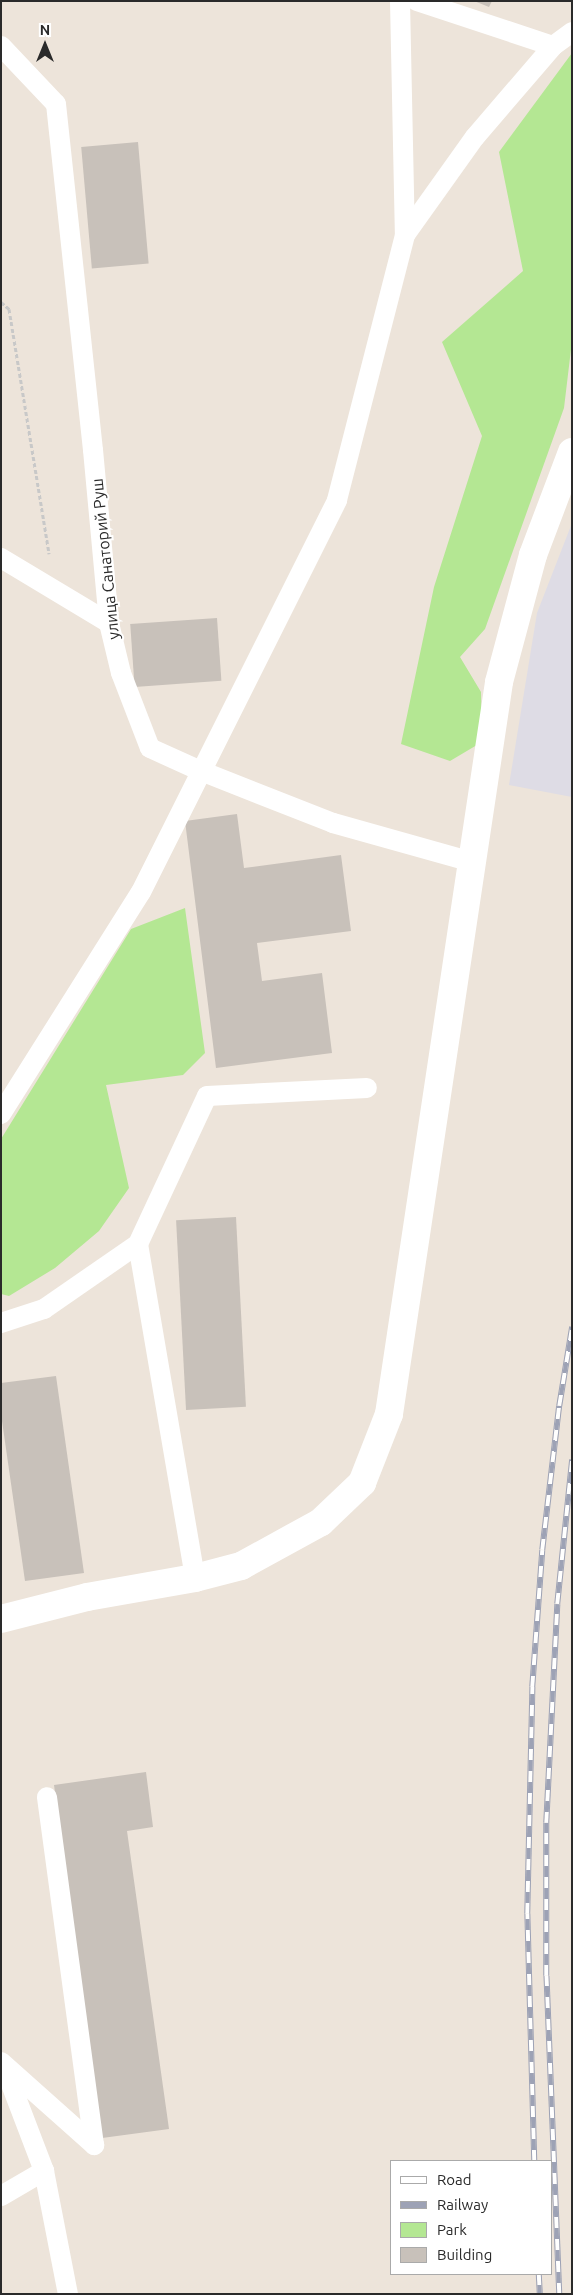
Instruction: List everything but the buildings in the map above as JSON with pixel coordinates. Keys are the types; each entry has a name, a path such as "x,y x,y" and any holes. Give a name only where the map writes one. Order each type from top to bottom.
{"street":[{"path":"1,1619 87,1597 196,1578 241,1566 321,1522 362,1483 389,1414 499,682 533,556 572,452"}],"lane":[{"path":"1,1114 141,892 337,500 405,235 400,1"},
{"path":"417,1 553,46"},
{"path":"405,235 475,138 553,46 572,32"},
{"name":"улица Санаторий Руш","path":"1,46 56,104 93,450 109,623 120,673 150,748 201,771 333,824 472,862"},
{"path":"1,558 56,589 109,623"},
{"path":"1,1322 44,1308 138,1244 207,1096 367,1088"},
{"path":"138,1244 196,1578"},
{"path":"2,2060 94,2145 47,1797"},
{"path":"2,2060 44,2171 68,2294"},
{"path":"1,2196 44,2171"}],"path":[{"path":"1,302 10,308 56,589"}],"shaded area":[{"path":"572,523 572,797 509,785 537,613"}],"green space":[{"path":"572,53 572,341 564,408 485,629 460,657 481,692 482,742 450,761 401,744 434,587 482,436 442,342 523,271 499,152"},
{"path":"185,908 205,1053 183,1075 106,1085 129,1188 99,1231 55,1268 9,1296 1,1294 1,1139 131,929"}],"railway":[{"path":"534,2160 527,1914 532,1687 542,1550 559,1406 572,1327"},
{"path":"559,2294 546,1976 546,1823 557,1604 572,1460"},
{"path":"539,2275 540,2294"}]}
